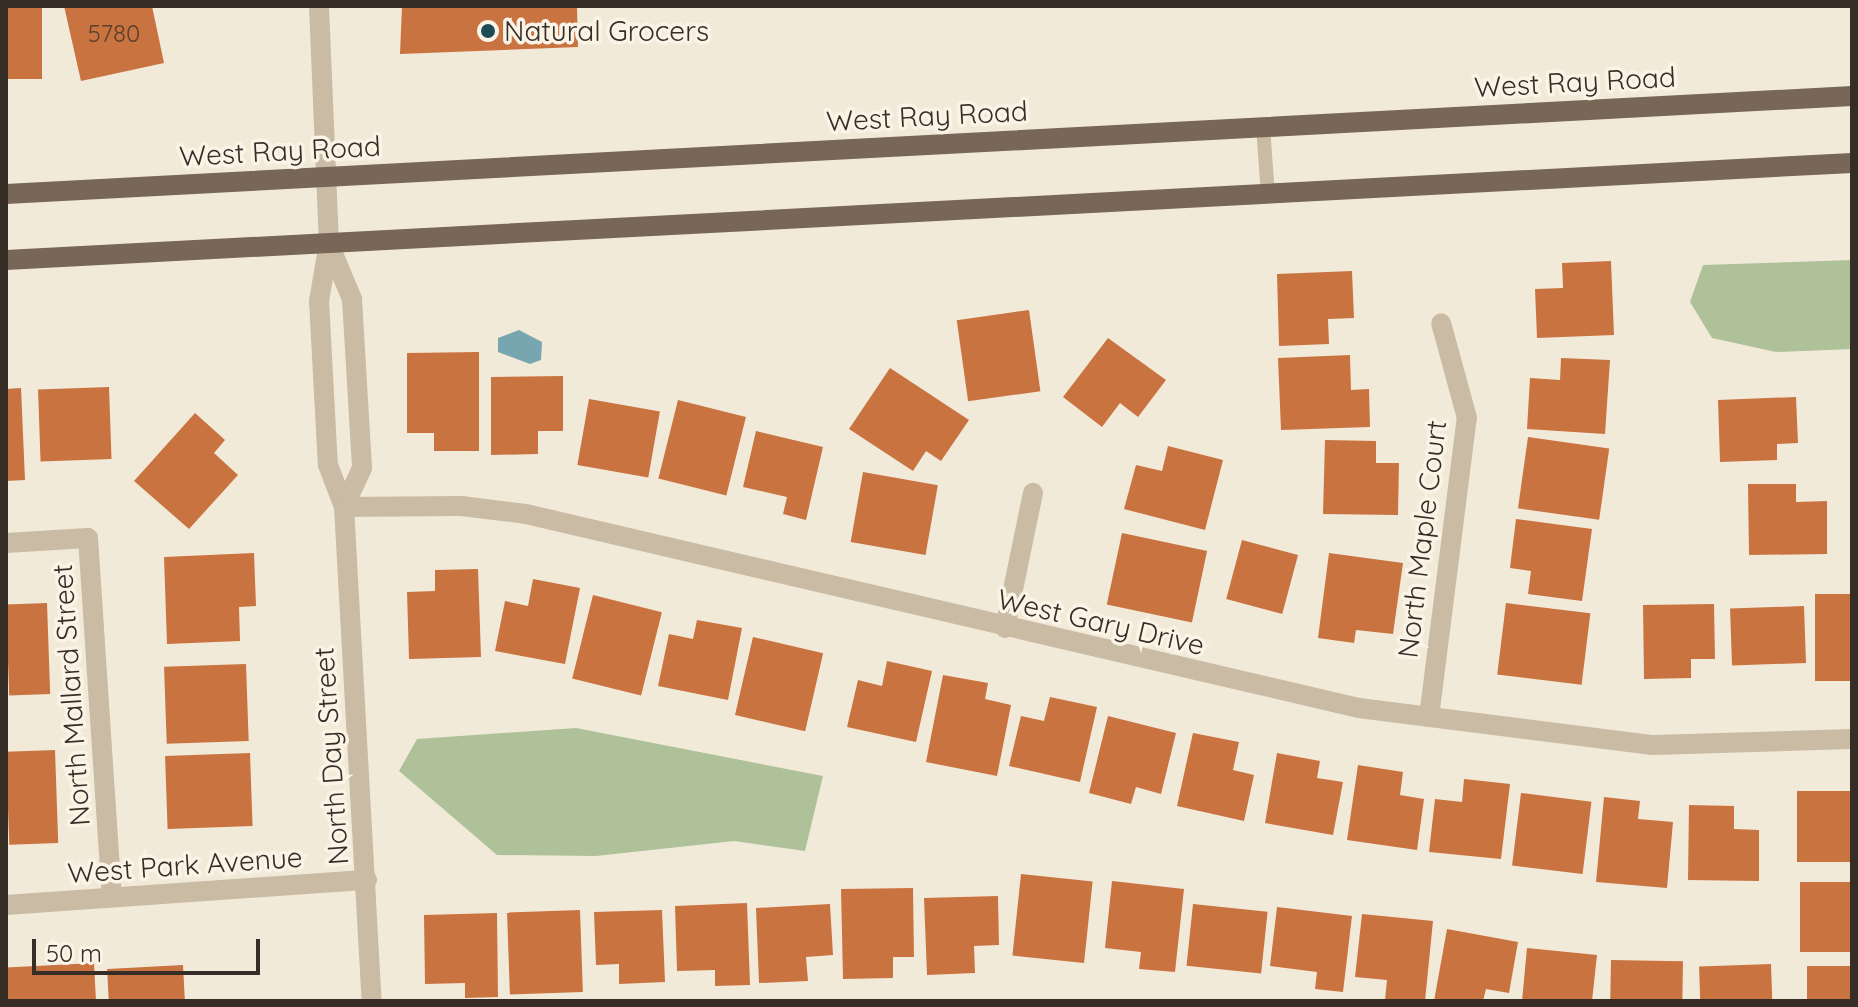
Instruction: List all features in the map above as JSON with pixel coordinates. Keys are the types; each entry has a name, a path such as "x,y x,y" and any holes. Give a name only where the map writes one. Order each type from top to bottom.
{"main road":[{"name":"West Ray Road","path":"6,194 1852,96"},
{"path":"6,260 1852,163"}],"street":[{"name":"North Day Street","path":"319,6 329,243 319,301 326,435 344,507 372,1001"},
{"name":"North Day Street","path":"329,243 352,299 361,438 362,468 344,507"},
{"name":"North Maple Court","path":"1429,717 1467,418 1441,323"},
{"path":"1005,628 1033,493"},
{"name":"West Gary Drive","path":"344,507 461,506 526,514 1306,699 1653,745 1852,739"},
{"name":"North Mallard Street","path":"6,543 88,538 112,897"},
{"name":"West Park Avenue","path":"6,905 367,880"}],"lane":[{"path":"1263,126 1268,195"}],"green space":[{"path":"1852,260 1852,349 1776,352 1712,338 1690,302 1703,265"},
{"path":"576,728 823,776 805,851 734,841 596,856 497,855 399,771 417,739"}],"water":[{"path":"519,330 542,342 541,360 530,364 498,352 498,338"}],"building":[{"path":"6,6 42,6 42,79 6,79"},
{"path":"64,6 152,6 164,63 81,81"},
{"name":"Natural Grocers","path":"402,6 569,6 577,8 578,47 400,54"},
{"path":"1611,261 1614,335 1537,338 1535,289 1563,288 1562,263"},
{"path":"1352,271 1354,318 1328,319 1329,344 1279,346 1277,274"},
{"path":"1029,310 1040,391 968,401 957,320"},
{"path":"1108,338 1166,380 1138,417 1120,403 1102,427 1063,397"},
{"path":"479,352 479,451 434,451 434,433 407,433 407,353"},
{"path":"1350,355 1351,390 1369,389 1370,427 1281,430 1278,358"},
{"path":"1561,358 1610,360 1605,434 1527,429 1530,378 1560,380"},
{"path":"890,368 969,420 941,461 926,451 913,471 849,429"},
{"path":"563,376 563,431 538,431 538,454 491,455 491,377"},
{"path":"109,387 112,459 41,461 38,389"},
{"path":"21,388 25,480 6,481 6,389"},
{"path":"1796,397 1798,443 1777,444 1777,460 1720,462 1718,400"},
{"path":"589,399 660,412 648,477 577,465"},
{"path":"678,400 746,417 726,496 658,479"},
{"path":"195,413 225,440 214,453 238,475 189,529 134,481"},
{"path":"756,431 823,447 806,520 783,514 787,497 743,487"},
{"path":"1528,437 1609,448 1599,520 1518,508"},
{"path":"1325,440 1376,441 1376,463 1399,463 1398,515 1323,514"},
{"path":"1168,446 1223,460 1205,530 1124,509 1136,465 1162,471"},
{"path":"863,472 938,485 926,555 851,542"},
{"path":"1748,484 1796,484 1796,502 1827,501 1827,554 1749,555"},
{"path":"1516,519 1592,529 1582,601 1528,594 1531,571 1510,568"},
{"path":"1122,533 1207,551 1192,622 1107,604"},
{"path":"1242,540 1298,555 1282,614 1226,599"},
{"path":"254,553 256,606 239,607 240,641 167,644 164,557"},
{"path":"1329,553 1403,563 1393,634 1356,630 1354,643 1318,638"},
{"path":"478,569 481,657 409,659 407,592 435,591 435,570"},
{"path":"533,579 580,588 565,664 495,651 505,601 528,606"},
{"path":"1815,594 1852,594 1852,681 1815,681"},
{"path":"593,595 662,612 641,696 572,678"},
{"path":"47,603 50,694 9,695 6,604"},
{"path":"1506,603 1590,613 1582,685 1497,674"},
{"path":"1714,604 1715,659 1691,659 1691,678 1644,679 1643,605"},
{"path":"1804,606 1806,663 1732,666 1730,609"},
{"path":"697,620 742,628 728,700 658,686 669,634 693,639"},
{"path":"753,637 823,653 805,731 735,715"},
{"path":"887,661 932,671 916,742 847,727 858,680 882,686"},
{"path":"246,664 249,741 167,744 164,667"},
{"path":"943,675 988,683 985,699 1011,705 997,776 926,762"},
{"path":"1050,697 1097,707 1080,782 1009,766 1021,716 1044,721"},
{"path":"1108,716 1176,733 1161,794 1136,787 1131,804 1089,793"},
{"path":"1193,733 1239,742 1233,770 1254,775 1244,821 1177,806"},
{"path":"55,750 58,843 9,845 6,752"},
{"path":"250,753 253,826 168,829 165,756"},
{"path":"1277,753 1320,761 1317,778 1343,782 1333,835 1265,823"},
{"path":"1358,765 1403,772 1400,795 1424,799 1417,850 1347,840"},
{"path":"1464,779 1510,784 1501,859 1429,852 1435,799 1462,802"},
{"path":"1797,791 1852,791 1852,862 1797,862"},
{"path":"1521,793 1591,802 1583,874 1512,865"},
{"path":"1604,797 1640,801 1638,819 1673,822 1667,888 1596,882"},
{"path":"1689,805 1734,806 1734,829 1759,830 1759,881 1688,880"},
{"path":"1021,874 1093,882 1084,963 1012,956"},
{"path":"1112,881 1184,889 1175,972 1139,969 1141,952 1105,948"},
{"path":"1800,882 1852,882 1852,952 1800,952"},
{"path":"913,888 914,957 893,957 893,978 843,979 841,889"},
{"path":"998,896 999,945 974,946 975,973 927,975 924,898"},
{"path":"747,903 750,985 715,986 715,970 677,971 675,906"},
{"path":"830,904 833,955 806,957 808,981 759,983 756,908"},
{"path":"1193,904 1268,912 1261,973 1187,966"},
{"path":"1277,907 1352,916 1343,992 1315,989 1317,972 1270,966"},
{"path":"580,910 583,992 510,994 507,913"},
{"path":"662,910 665,982 619,984 619,964 596,965 594,912"},
{"path":"497,913 498,997 465,998 465,983 425,984 424,915"},
{"path":"1362,914 1433,921 1425,1001 1385,1000 1387,980 1355,977"},
{"path":"1447,929 1518,942 1509,993 1486,989 1483,1001 1434,1001"},
{"path":"1527,948 1597,955 1592,1001 1522,1001"},
{"path":"1611,960 1683,961 1682,1001 1610,1001"},
{"path":"94,963 96,1001 8,1001 6,968"},
{"path":"1771,964 1772,1001 1700,1001 1699,967"},
{"path":"183,965 185,1001 109,1001 107,969"},
{"path":"1807,966 1852,966 1852,1001 1807,1001"}],"place":[{"name":"Natural Grocers","path":"488,31"}]}
